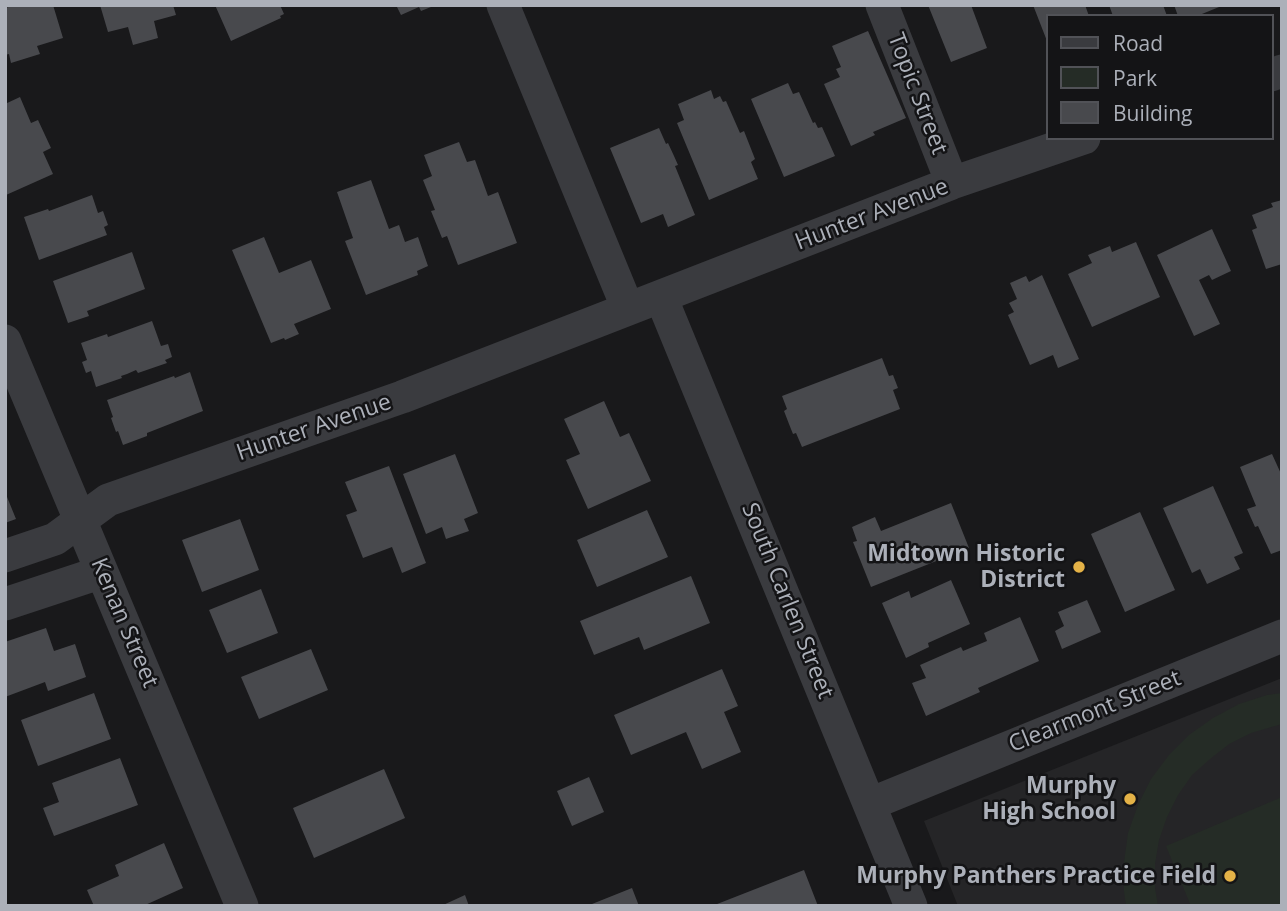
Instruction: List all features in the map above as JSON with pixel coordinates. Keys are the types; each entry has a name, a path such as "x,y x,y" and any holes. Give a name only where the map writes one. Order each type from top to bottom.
{"street":[{"path":"503,5 628,309"},
{"name":"Topic Street","path":"883,5 951,183"},
{"name":"Hunter Avenue","path":"5,556 55,539 108,500 402,397 951,183 1078,140"},
{"name":"South Carlen Street","path":"662,297 911,906"},
{"name":"Kenan Street","path":"5,341 242,906"},
{"path":"5,604 103,572"},
{"name":"Clearmont Street","path":"870,804 1282,636"}],"shaded area":[{"name":"Murphy High School","path":"1282,678 1282,906 958,906 924,821"}],"green space":[{"path":"1282,693 1282,724 1251,733 1229,744 1192,775 1178,795 1159,840 1155,864 1158,906 1126,906 1124,862 1128,833 1151,779 1189,735 1213,718 1239,704"},
{"name":"Murphy Panthers Practice Field","path":"1282,797 1282,906 1191,906 1166,846"}],"building":[{"path":"15,5 53,5 63,38 37,46 40,54 11,63 9,54 5,55 5,8"},
{"path":"100,5 173,5 176,15 154,21 158,38 133,45 128,27 108,32"},
{"path":"215,5 280,5 284,14 281,18 231,41"},
{"path":"396,5 436,5 421,11 419,7 401,15"},
{"path":"928,5 971,5 987,48 951,62"},
{"path":"1033,5 1085,5 1088,14 1046,14 1046,38"},
{"path":"1109,5 1163,5 1166,14 1112,14"},
{"path":"1174,5 1224,5 1202,14 1177,14"},
{"path":"868,31 906,118 873,132 875,135 851,146 824,84 840,77 836,69 841,67 832,46"},
{"path":"788,83 793,94 799,92 813,123 815,122 818,128 822,127 835,156 784,177 751,99"},
{"path":"711,90 714,99 720,96 723,102 726,101 740,133 744,131 755,159 751,162 758,179 709,200 677,123 684,120 678,104"},
{"path":"20,97 31,123 38,120 51,148 43,152 53,174 6,195 5,104"},
{"path":"659,128 678,165 675,166 695,215 668,227 663,214 641,223 610,148"},
{"path":"459,142 467,162 475,160 488,196 498,192 517,243 458,265 447,236 442,238 423,180 432,176 424,155"},
{"path":"371,180 389,229 399,225 405,242 418,237 428,266 417,271 418,275 366,295 345,241 353,238 337,192"},
{"path":"92,195 98,213 103,211 108,225 104,227 107,235 39,260 24,217"},
{"path":"1282,200 1282,264 1266,269 1252,230 1257,228 1252,215 1273,207 1271,203"},
{"path":"1212,229 1231,271 1212,280 1209,275 1199,280 1220,324 1194,336 1157,255"},
{"path":"264,237 279,273 311,260 331,309 294,324 299,334 271,343 232,250"},
{"path":"1136,242 1160,297 1092,327 1068,274 1092,263 1088,255 1110,246 1112,252"},
{"path":"132,252 145,289 87,311 89,316 68,323 53,281"},
{"path":"1042,275 1079,359 1058,368 1053,355 1030,365 1008,315 1014,312 1009,303 1017,299 1010,283 1026,276 1029,282"},
{"path":"152,321 161,346 168,344 172,357 165,360 167,363 138,373 136,370 96,387 91,371 86,373 82,362 87,360 81,343 107,334 108,337"},
{"path":"882,358 889,376 893,375 898,388 893,390 900,409 802,447 789,424 782,396"},
{"path":"190,372 203,411 123,445 111,418 113,417 107,400"},
{"path":"604,401 620,437 629,433 651,481 588,509 566,460 580,454 564,419"},
{"path":"455,454 478,513 464,519 469,531 446,539 442,527 426,534 403,474"},
{"path":"1272,454 1282,476 1282,550 1271,554 1247,509 1256,506 1240,467"},
{"path":"389,466 426,563 402,573 392,547 363,558 346,515 357,511 345,482"},
{"path":"1213,486 1243,553 1234,557 1240,569 1207,584 1200,569 1192,573 1163,508"},
{"path":"5,492 16,519 5,523"},
{"path":"951,503 969,548 871,587 853,542 857,541 852,527 875,517 881,531"},
{"path":"647,510 668,557 597,587 577,540"},
{"path":"1140,512 1175,590 1125,612 1091,534"},
{"path":"240,519 259,570 202,592 182,540"},
{"path":"691,576 710,623 644,650 639,637 594,655 580,621"},
{"path":"951,580 970,624 928,643 929,647 906,658 882,603 909,591 911,598"},
{"path":"261,589 278,633 227,653 209,610"},
{"path":"1087,600 1101,632 1062,649 1055,631 1064,626 1058,612"},
{"path":"1020,617 1039,661 978,688 980,692 926,716 912,683 926,678 920,665 961,647 963,651 987,641 984,633"},
{"path":"46,628 54,651 75,644 86,677 48,691 45,682 5,697 5,642"},
{"path":"311,649 328,690 259,719 241,677"},
{"path":"722,669 738,706 724,712 741,752 702,769 686,732 631,755 614,715"},
{"path":"94,693 111,739 38,766 21,720"},
{"path":"120,758 138,805 54,836 43,808 59,802 52,783"},
{"path":"384,769 405,818 314,858 293,808"},
{"path":"589,777 604,812 572,826 557,791"},
{"path":"164,843 183,888 143,906 94,906 87,890 119,876 115,865"},
{"path":"804,870 818,906 712,906"},
{"path":"632,888 639,906 587,906"},
{"path":"465,895 469,906 441,906"}],"place":[{"name":"Midtown Historic District","path":"1079,567"},
{"name":"Murphy High School","path":"1130,799"},
{"name":"Murphy Panthers Practice Field","path":"1230,876"}]}
